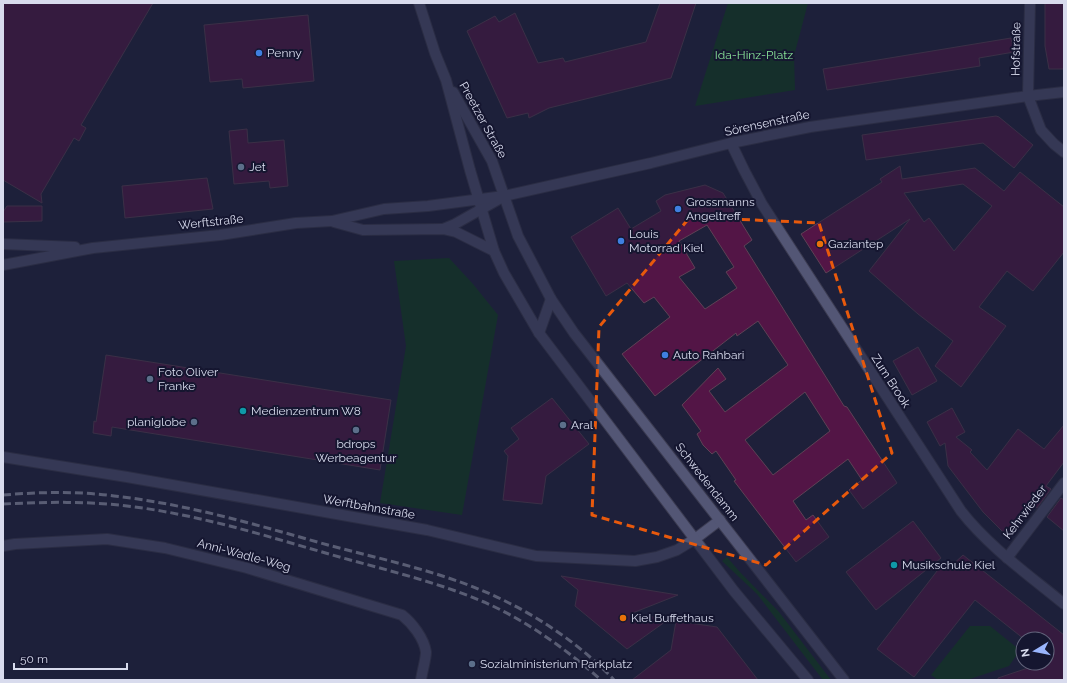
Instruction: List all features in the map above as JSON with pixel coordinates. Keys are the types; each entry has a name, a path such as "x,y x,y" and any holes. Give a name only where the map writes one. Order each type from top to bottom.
{"main road":[{"name":"Preetzer Straße","path":"419,3 435,53 446,80 479,199"},
{"name":"Hofstraße","path":"1028,96 1030,3"},
{"name":"Preetzer Straße","path":"446,80 492,161 504,196"},
{"name":"Sörensenstraße","path":"479,199 504,196 651,163 731,143 818,126 1064,92"},
{"path":"1028,96 1041,130 1064,152"},
{"name":"Zum Brook","path":"731,143 762,204 961,511 972,525 1007,558 1064,604"},
{"name":"Werftstraße","path":"443,229 482,210 504,196"},
{"name":"Schwedendamm","path":"504,196 518,236 551,299 574,332 844,680"},
{"path":"479,199 494,251 504,274 539,333 734,591 808,680"},
{"name":"Werftstraße","path":"3,265 93,248 220,235 296,223 332,222 384,209 428,206 479,199"},
{"name":"Werftstraße","path":"332,222 363,230 443,229 456,232 494,251"},
{"name":"Werftstraße","path":"3,244 93,248"},
{"path":"539,333 551,299"},
{"name":"Werftbahnstraße","path":"3,457 127,477 427,530 536,556 635,561 657,557 677,550 695,539 720,520"},
{"name":"Kehrwieder","path":"1007,558 1064,483"},
{"name":"Anni-Wadle-Weg","path":"3,546 107,539 165,548 247,568 402,615 410,622 420,636 426,652 421,680"}],"highlighted area":[{"path":"690,217 819,223 892,453 766,565 592,515 599,327"}],"green space":[{"name":"Ida-Hinz-Platz","path":"728,3 808,3 794,56 795,90 695,106"},
{"path":"449,258 473,284 498,315 462,515 380,503 406,346 394,261"},
{"path":"727,557 779,612 831,680 823,680 757,594 722,561"},
{"path":"970,626 990,626 1015,646 1015,657 1009,666 967,680 938,680 931,675"}],"building":[{"path":"3,3 153,3 81,125 86,128 79,141 74,138 41,194 42,203 3,180"},
{"path":"660,3 696,3 671,78 549,108 529,118 528,113 507,118 467,31 495,16 499,22 515,13 538,63 563,58 565,62 646,42"},
{"path":"1045,3 1064,3 1064,69 1049,69 1045,46"},
{"name":"Penny","path":"308,15 314,81 243,88 242,79 210,82 204,25"},
{"path":"1011,38 1014,52 979,58 980,66 827,90 823,69"},
{"path":"996,116 1033,145 1014,168 983,143 866,160 862,135"},
{"path":"247,129 248,143 284,140 288,186 270,188 269,181 234,184 229,131"},
{"path":"900,166 902,179 975,168 1004,191 1020,172 1064,207 1064,252 1033,291 1007,271 979,307 1006,326 961,387 935,366 953,341 918,314 869,271 910,219 826,273 801,234 882,182 880,179","holes":["963,184 992,206 954,251 929,218 924,222 904,193"]},
{"path":"207,178 213,209 125,218 122,186"},
{"path":"705,185 723,193 752,240 744,246 844,406 847,407 897,483 863,509 849,490 862,480 848,459 793,501 806,520 813,515 829,537 796,562 734,481 736,480 716,451 712,454 703,445 697,434 701,431 682,405 718,368 726,379 709,391 725,412 788,365 758,321 737,336 736,333 655,396 622,354 670,317 654,297 644,303 627,283 606,296 571,237 618,208 631,229 661,211 656,201 665,195","holes":["707,225 734,267 726,272 737,288 705,309 679,277 695,268 679,241","805,392 830,431 773,475 745,440"]},
{"path":"7,206 42,206 42,221 3,222 3,212"},
{"path":"918,347 937,381 912,395 893,361"},
{"name":"Medienzentrum W8","path":"106,355 391,400 380,470 112,427 111,436 93,433"},
{"path":"552,398 589,444 546,476 542,504 503,500 508,456 504,451 519,439 511,428"},
{"path":"952,408 965,432 956,437 972,450 970,452 987,470 1018,429 1044,449 1064,425 1064,462 1046,486 1051,489 1037,508 1031,504 1010,532 1003,532 983,512 948,466 945,443 940,446 927,422"},
{"path":"1061,498 1064,500 1064,531 1047,517"},
{"name":"Musikschule Kiel","path":"913,521 941,558 876,610 846,572"},
{"path":"963,555 1064,635 1064,680 998,680 998,678 1019,671 1055,671 1055,631 1015,632 975,600 914,677 877,649 944,562 949,568"},
{"name":"Kiel Buffethaus","path":"561,576 678,595 630,614 669,619 627,649 575,606 578,590"},
{"path":"676,621 717,627 758,680 632,680 671,650"}],"railway":[{"path":"3,495 86,493 168,504 248,523 420,569 466,584 523,610 565,637 591,658 614,680"},
{"path":"3,504 49,502 112,504 178,514 229,526 408,576 484,602 516,618 546,636 601,680"}],"place":[{"name":"Penny","path":"259,53"},
{"name":"Jet","path":"241,167"},
{"name":"Grossmanns Angeltreff","path":"678,209"},
{"name":"Louis Motorrad Kiel","path":"621,241"},
{"name":"Gaziantep","path":"820,244"},
{"name":"Auto Rahbari","path":"665,355"},
{"name":"Foto Oliver Franke","path":"150,379"},
{"name":"Medienzentrum W8","path":"243,411"},
{"name":"planiglobe","path":"194,422"},
{"name":"Aral","path":"563,425"},
{"name":"bdrops Werbeagentur","path":"356,430"},
{"name":"Musikschule Kiel","path":"894,565"},
{"name":"Kiel Buffethaus","path":"623,618"},
{"name":"Sozialministerium Parkplatz","path":"472,664"}]}
